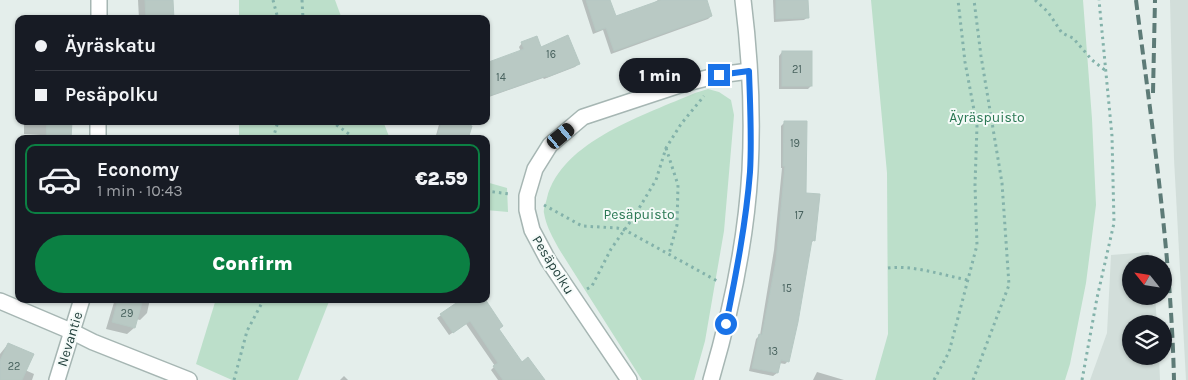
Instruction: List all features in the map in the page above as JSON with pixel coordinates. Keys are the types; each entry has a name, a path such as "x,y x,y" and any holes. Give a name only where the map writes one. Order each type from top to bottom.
{"street":[{"path":"99,0 99,15"},
{"path":"711,380 722,341 742,245 750,171 749,71 743,0"},
{"name":"Pesäpolku","path":"629,380 548,260 532,230 527,210 527,196 534,169 550,145 583,117 683,84 719,75 749,71"},
{"path":"0,301 94,342 189,380"},
{"name":"Nevantie","path":"57,380 81,303"}],"path":[{"path":"272,0 277,15"},
{"path":"302,0 303,15"},
{"path":"934,380 949,352 977,245 975,185 977,126 965,62 958,0"},
{"path":"974,0 981,56 1002,183 1009,285 974,380"},
{"path":"1035,0 1048,12 1062,33 1073,38 1092,60 1106,72"},
{"path":"1082,380 1097,298 1114,223 1112,136 1099,0"},
{"path":"574,298 592,286 611,250 656,180 666,148 681,124 696,108 719,75"},
{"path":"337,125 350,135"},
{"path":"666,148 678,185 677,225 669,254"},
{"path":"490,191 527,196 582,226 625,230 733,289"},
{"path":"888,268 902,266 919,268 968,280"},
{"path":"234,380 247,332 261,303"}],"shaded area":[{"path":"1170,0 1188,0 1188,380 1186,380 1174,159"},
{"path":"1149,252 1150,255 1122,255 1122,305 1156,305 1156,315 1122,315 1122,365 1159,365 1160,380 1090,380 1107,333 1111,255"}],"green space":[{"path":"239,0 335,0 341,15 239,15"},
{"name":"Äyräspuisto","path":"871,0 1083,0 1096,205 1086,283 1070,364 1065,380 875,380 888,334 887,173"},
{"name":"Pesäpuisto","path":"708,89 719,92 731,100 734,115 724,231 705,341 694,380 642,380 559,249 546,223 544,208 555,178 569,160 587,145 631,120"},
{"path":"239,125 385,125 388,135 239,135"},
{"path":"490,183 507,188 508,212 490,210"},
{"path":"215,303 328,303 298,380 232,380 196,364"}],"building":[{"path":"145,0 173,0 174,15 146,15"},
{"path":"586,0 610,0 616,16 661,0 707,0 712,16 614,51 606,28 596,31"},
{"path":"776,0 808,0 809,18 776,19"},
{"path":"568,35 580,64 490,96 490,62 524,49 521,42 537,36 541,47"},
{"path":"782,51 812,51 812,86 782,86"},
{"path":"784,121 807,121 806,193 820,194 815,241 812,240 789,362 781,360 778,373 752,368 759,334 762,335 776,261 785,166 783,166"},
{"path":"47,125 72,125 71,135 46,135"},
{"path":"441,125 472,126 469,135 437,135"},
{"path":"117,303 142,303 135,328 112,322"},
{"path":"456,303 488,303 503,326 499,329 522,362 528,357 545,380 503,380 493,366 498,363 470,321 453,333 440,314"},
{"path":"8,343 34,354 22,380 0,380 0,361"}],"railway":[{"path":"1136,0 1165,237 1174,380"},
{"path":"1153,93 1155,0"}],"route":[{"path":"719,75 749,71 750,171 742,245 726,324"}]}
